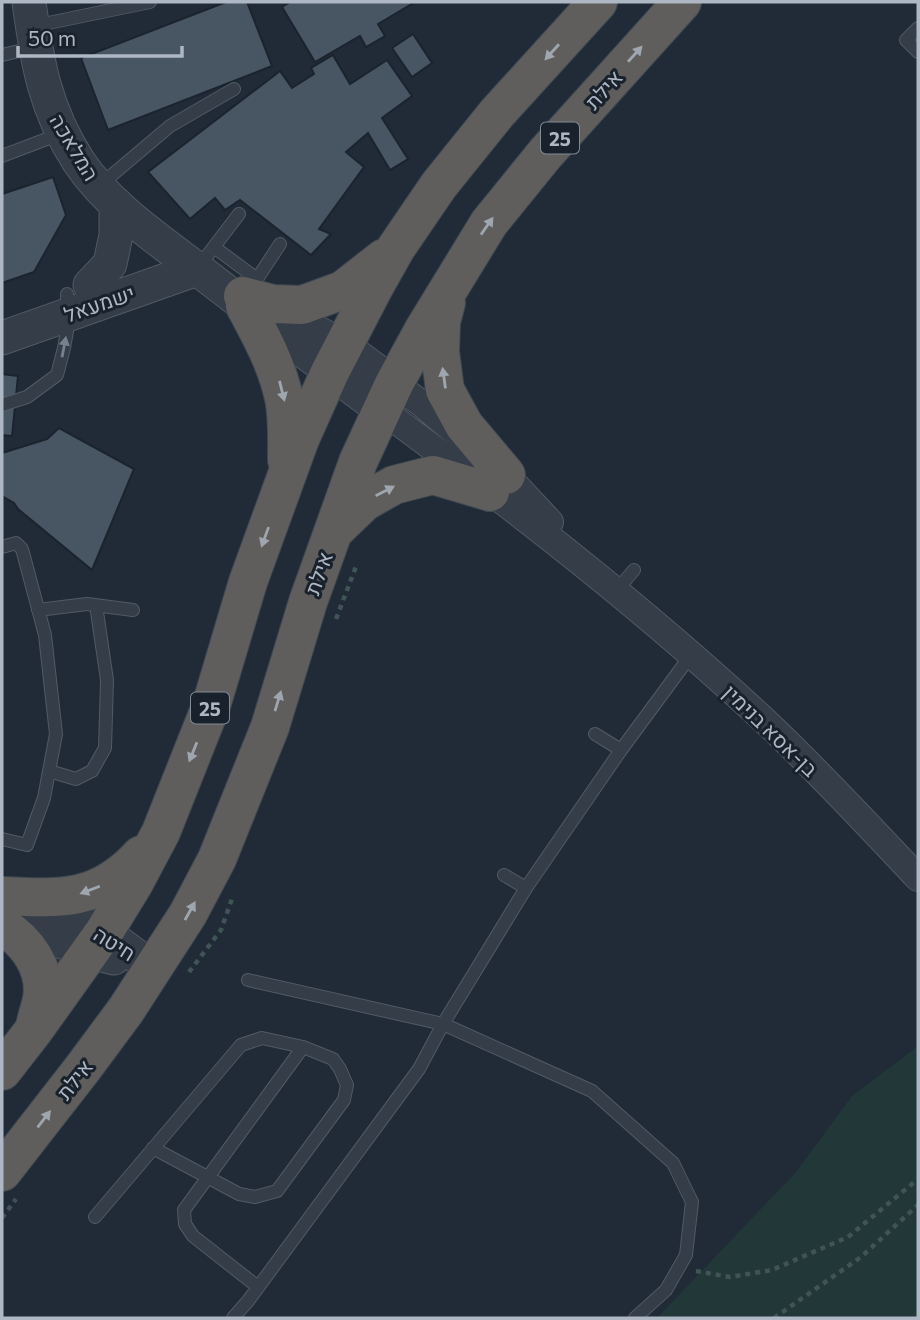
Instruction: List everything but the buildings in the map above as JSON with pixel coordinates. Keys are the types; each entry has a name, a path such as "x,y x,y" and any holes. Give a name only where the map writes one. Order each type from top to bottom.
{"highway":[{"name":"25","path":"2,1071 97,942 134,883 161,832 211,706 248,582 300,439 336,359 396,248 439,185 497,113 598,2"},
{"name":"אילת","path":"2,1172 83,1068 154,969 218,859 270,727 308,602 358,462 388,397 450,284 489,223 545,154 682,2"},
{"path":"215,276 273,304 302,304 343,290 396,248"},
{"path":"215,276 264,340 278,375 284,401 288,472"},
{"path":"450,284 441,322 440,352 445,390 498,484"},
{"path":"332,533 364,502 394,485 433,475 498,484"},
{"path":"34,1030 42,996 41,971 29,949 14,933 2,909 64,898 90,891 115,879 138,859 161,832"}],"street":[{"name":"המלאכה","path":"32,25 44,89 62,133 80,163 107,195 215,276 336,359"},
{"path":"75,298 110,264 117,235 107,195"},
{"name":"ישמעאל","path":"2,318 75,298 215,276"},
{"name":"ישמעאל","path":"2,338 75,298"},
{"name":"בן-אסא בנימין","path":"336,359 498,484 616,592 852,797 918,878"},
{"name":"חיטה","path":"2,909 97,942 154,969"}],"lane":[{"path":"2,55 32,25 150,2"},
{"path":"918,28 906,40 918,52"},
{"path":"107,195 170,126 234,89"},
{"path":"2,156 62,133"},
{"path":"239,214 215,276 257,279 280,244"},
{"path":"2,405 27,397 57,375 75,298"},
{"path":"2,547 16,543 22,549 45,635 56,734 44,798 27,845 2,839"},
{"path":"616,592 634,570"},
{"path":"38,610 87,604 133,610"},
{"path":"49,771 76,779 92,771 105,748 107,680 96,605"},
{"path":"233,1318 418,1069 526,888 621,750 691,655"},
{"path":"595,734 621,750"},
{"path":"503,875 526,888"},
{"path":"248,980 443,1024 592,1091 673,1163 692,1202 685,1255 666,1290 635,1318"},
{"path":"95,1217 153,1148 241,1045 262,1038 303,1047 333,1059 347,1086 344,1100 277,1191 255,1197 239,1194 153,1148"},
{"path":"258,1287 193,1236 185,1224 184,1210 303,1047"}],"path":[{"path":"678,1268 730,1277 772,1270 848,1237 918,1179"},
{"path":"774,1318 861,1257 918,1205"}],"green space":[{"path":"918,1046 918,1318 657,1318 796,1172 852,1096"}]}
